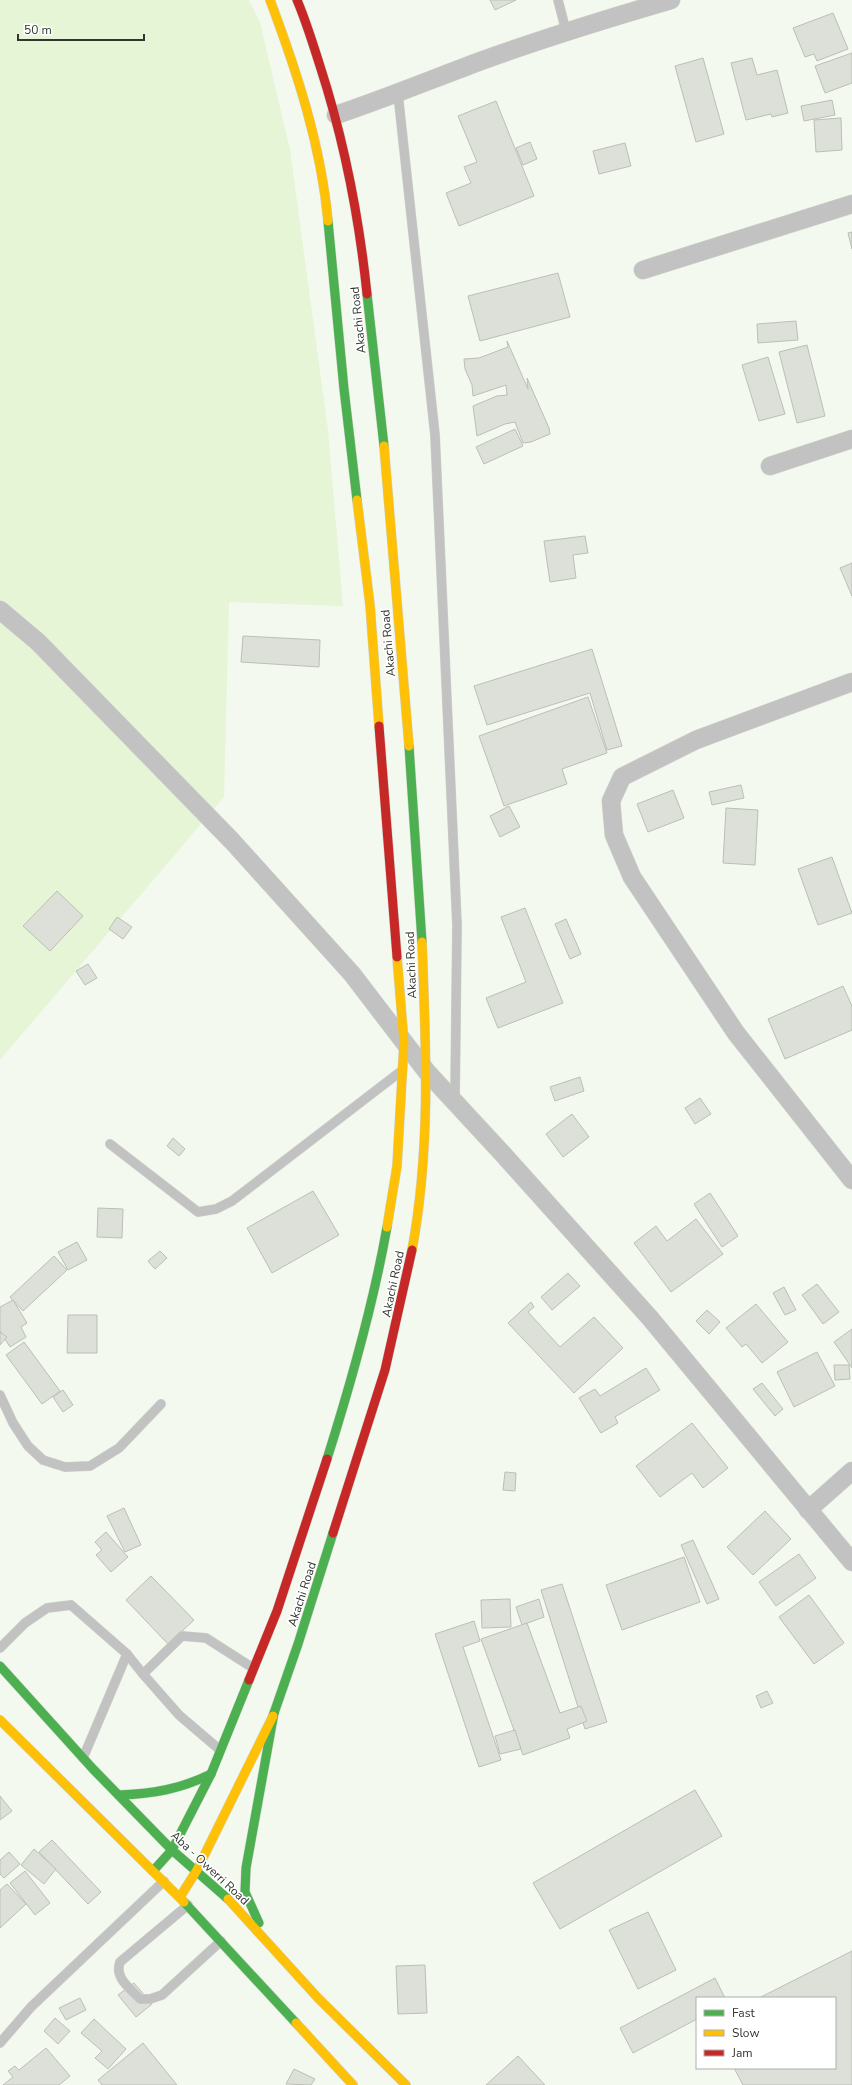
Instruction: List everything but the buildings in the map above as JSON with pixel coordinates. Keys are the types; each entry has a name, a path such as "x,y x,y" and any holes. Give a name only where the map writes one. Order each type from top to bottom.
{"main road":[{"name":"Akachi Road","path":"153,1870 172,1850 211,1774 277,1611 322,1477 354,1371 382,1255 396,1174 403,1070 404,1043 370,605 344,388 325,186 309,118 292,59 270,0"},
{"name":"Akachi Road","path":"180,1897 198,1870 274,1713 298,1644 385,1370 406,1284 419,1214 426,1139 427,1072 420,891 385,455 364,263 349,170 336,115 304,16 297,0"},
{"name":"Aba - Owerri Road","path":"0,1666 83,1758 172,1850 198,1870 228,1899 318,1998 406,2085"},
{"path":"267,1941 245,1892 246,1874 274,1713"},
{"path":"0,1720 188,1905 353,2085"},
{"path":"119,1795 154,1794 172,1790 189,1785 211,1774"}],"street":[{"path":"336,115 398,94 476,63 566,31 670,0"},
{"path":"643,270 852,204"},
{"path":"770,466 852,439"},
{"path":"0,610 38,642 232,841 352,974 427,1072 455,1101 650,1318 852,1562"},
{"path":"852,682 696,740 622,777 611,802 614,835 632,877 736,1033 852,1180"},
{"path":"808,1510 852,1471"}],"lane":[{"path":"558,0 566,31"},
{"path":"398,94 435,435 457,925 455,1101"},
{"path":"110,1144 198,1212 216,1209 232,1201 403,1070"},
{"path":"0,1395 13,1423 28,1446 43,1460 65,1467 90,1466 119,1448 161,1404"},
{"path":"0,1648 25,1623 47,1608 71,1605 127,1654 179,1715 220,1750"},
{"path":"143,1674 182,1636 206,1638 254,1668"},
{"path":"83,1758 127,1654"},
{"path":"0,2043 30,2007 164,1881"},
{"path":"188,1905 120,1962 118,1969 120,1978 140,1999 150,1999 162,1995 221,1941"}],"green space":[{"path":"0,0 249,0 260,22 290,150 328,430 343,606 229,602 224,797 0,1060"}],"traffic: fast":[{"path":"328,221 344,389 357,500"},
{"path":"367,294 384,446"},
{"path":"409,746 422,942"},
{"path":"327,1459 361,1344 387,1227"},
{"path":"273,1716 298,1644 333,1533"},
{"path":"0,1666 93,1769 172,1850 228,1899"},
{"path":"153,1871 172,1850 211,1774 249,1680"},
{"path":"259,1923 245,1892 246,1868 274,1713"},
{"path":"119,1795 166,1790 211,1774"},
{"path":"184,1902 296,2023"}],"traffic: slow":[{"path":"270,0 298,82 314,137 325,193 328,221"},
{"path":"384,446 409,746"},
{"path":"357,500 370,605 379,726"},
{"path":"412,1250 418,1212 425,1135 426,1058 422,942"},
{"path":"387,1227 397,1166 404,1043 397,957"},
{"path":"180,1897 197,1870 273,1716"},
{"path":"0,1720 184,1902"},
{"path":"228,1899 318,1998 406,2085"},
{"path":"296,2023 353,2085"}],"traffic: jam":[{"path":"297,0 329,94 350,178 360,236 367,294"},
{"path":"379,726 397,957"},
{"path":"333,1533 385,1370 412,1250"},
{"path":"249,1680 277,1611 327,1459"}]}
